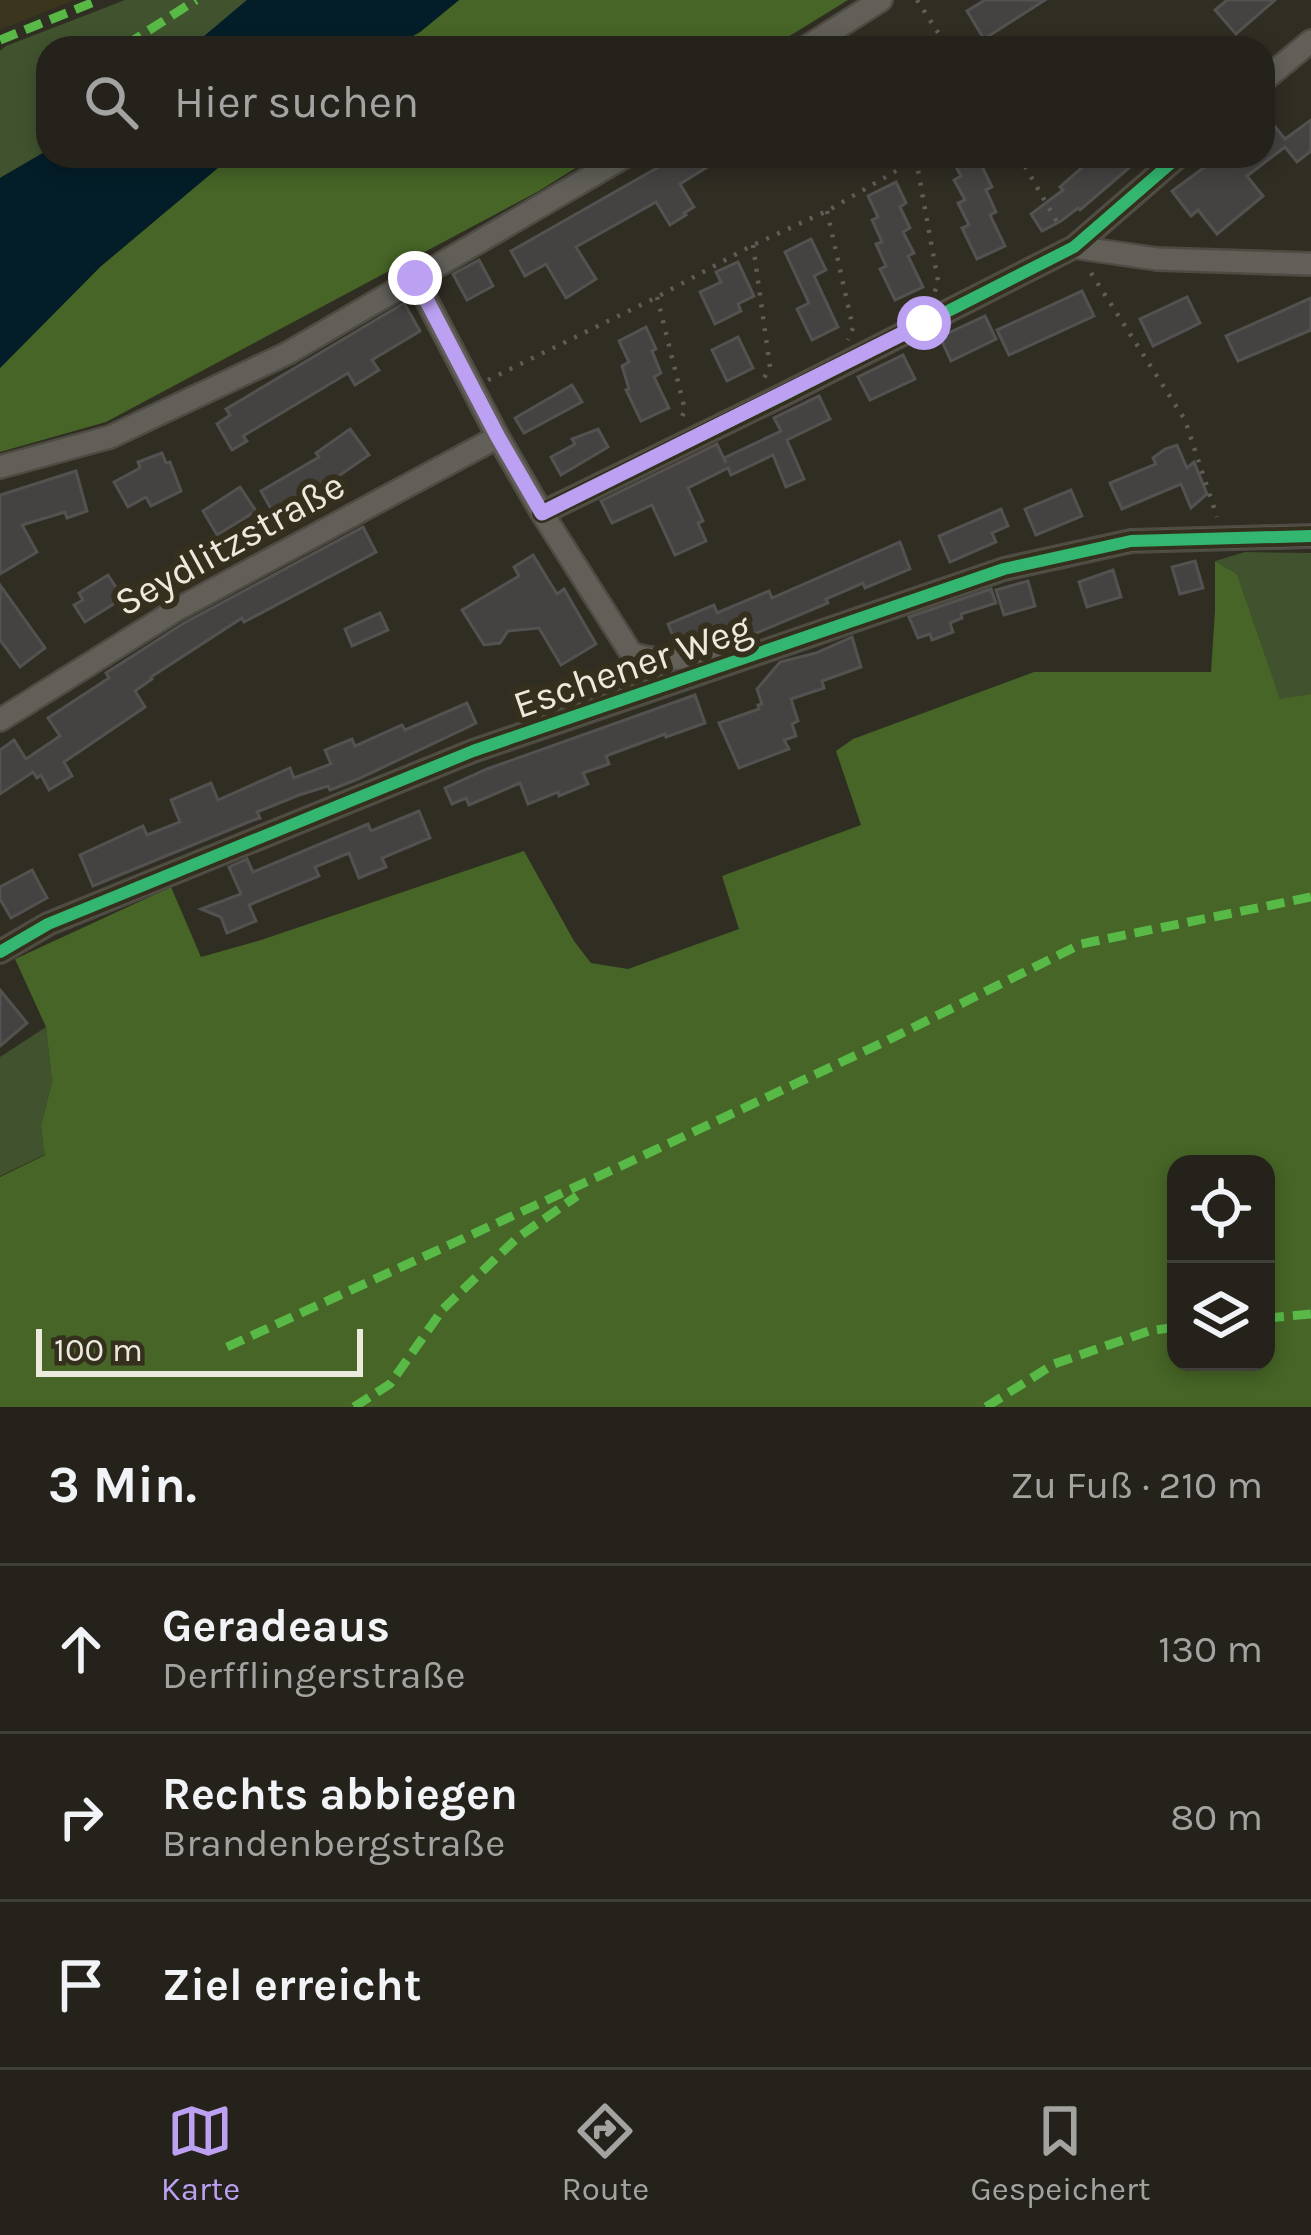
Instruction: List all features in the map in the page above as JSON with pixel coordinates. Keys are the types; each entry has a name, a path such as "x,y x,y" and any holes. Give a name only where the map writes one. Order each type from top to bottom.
{"street":[{"path":"824,36 881,0"},
{"path":"1275,71 1311,40"},
{"path":"0,467 110,436 288,353 605,168"},
{"path":"542,513 1074,247 1165,168"},
{"path":"1074,247 1157,259 1311,264"},
{"path":"415,278 498,437 631,653 646,660 676,661 724,651 754,656"},
{"name":"Seydlitzstraße","path":"0,720 176,610 498,437"},
{"name":"Eschener Weg","path":"0,952 48,924 473,751 1004,569 1131,541 1311,536"}],"path":[{"path":"917,0 940,36"},
{"path":"472,388 827,211 902,168"},
{"path":"921,168 938,281 924,323"},
{"path":"1026,168 1057,223"},
{"path":"827,211 853,328 836,368"},
{"path":"753,245 770,367 761,382"},
{"path":"1074,247 1185,420 1224,538"},
{"path":"657,297 685,410 668,452"}],"shaded area":[{"path":"0,0 74,0 0,30"}],"green space":[{"path":"125,0 247,0 204,36 36,36 36,157 0,178 0,51 6,46"},
{"path":"459,0 848,0 790,36 413,36"},
{"path":"218,168 576,168 106,422 0,452 0,368 100,267"},
{"path":"1245,552 1311,553 1311,694 1280,700 1237,574 1215,561"},
{"path":"1215,561 1237,574 1280,699 1311,694 1311,1407 0,1407 0,1177 45,1155 41,1126 52,1082 46,1027 15,959 171,887 201,957 524,851 591,963 628,969 739,929 722,876 861,825 836,751 853,739 1034,672 1211,672"},
{"path":"46,1027 52,1082 41,1126 46,1154 0,1176 0,1057"}],"water":[{"path":"247,0 459,0 413,36 204,36"},
{"path":"36,157 36,168 218,168 100,267 0,368 0,178"}],"building":[{"path":"985,0 1045,0 989,36 982,36 967,11"},
{"path":"1227,0 1275,0 1236,34 1215,10"},
{"path":"1311,120 1311,151 1297,162 1285,147 1275,155 1275,127 1285,139"},
{"path":"657,168 706,168 680,184 694,207 670,225 656,202 576,247 596,279 566,298 546,264 525,276 511,251"},
{"path":"957,168 983,168 996,212 990,215 1005,246 977,259 962,228 969,225 958,203 965,200 954,180 961,176"},
{"path":"1081,168 1129,168 1080,210 1042,231 1031,214 1063,190 1060,187"},
{"path":"1204,168 1257,168 1247,176 1263,196 1217,234 1198,210 1191,216 1172,191"},
{"path":"896,182 906,203 900,207 910,228 903,232 914,253 908,256 923,287 895,300 880,269 886,266 872,220 878,217 868,196"},
{"path":"811,239 826,270 814,276 838,327 812,340 797,309 809,303 785,252"},
{"path":"479,260 493,286 467,300 453,274"},
{"path":"738,262 754,296 738,304 741,311 715,324 700,292 721,282 716,272"},
{"path":"1082,291 1094,316 1009,355 997,330"},
{"path":"1187,297 1200,323 1153,346 1140,319"},
{"path":"1311,298 1311,330 1238,361 1226,336"},
{"path":"404,303 420,331 372,360 379,370 355,385 348,373 243,436 247,441 232,450 217,424 230,415 226,409"},
{"path":"985,316 996,339 951,361 940,337"},
{"path":"646,327 661,373 654,377 669,408 641,421 626,390 622,366 629,362 619,341"},
{"path":"738,337 753,368 727,381 712,350"},
{"path":"903,355 915,379 870,400 858,377"},
{"path":"572,385 582,402 524,433 515,418"},
{"path":"819,396 830,419 787,440 804,479 786,487 773,455 731,475 728,468 688,488 706,541 675,555 652,505 612,523 601,501 717,444 726,463 724,458 781,431 774,418"},
{"path":"350,429 369,455 275,516 261,491 319,457 316,453"},
{"path":"598,429 608,447 561,475 551,457 575,444 572,439"},
{"path":"1177,445 1187,468 1194,462 1207,494 1191,508 1181,484 1122,509 1110,483 1156,464 1153,458"},
{"path":"162,453 181,491 151,506 146,497 128,507 114,482 140,468 138,462"},
{"path":"76,471 87,511 67,518 65,512 22,525 37,552 0,574 0,495"},
{"path":"240,487 256,511 217,535 203,511"},
{"path":"1071,490 1082,516 1036,535 1025,509"},
{"path":"1001,509 1008,526 992,533 996,542 950,562 939,536"},
{"path":"363,527 376,552 244,622 242,618 151,677 135,691 145,707 64,762 72,776 49,790 41,775 37,778 33,772 0,794 0,750 14,740 26,759 60,736 48,718 109,678 106,673 184,623"},
{"path":"900,542 910,569 865,588 863,583 742,639 733,638 729,627 676,643 668,624 714,605 717,613 769,591 772,598"},
{"path":"533,555 557,594 564,589 596,644 561,665 539,628 508,631 500,643 484,645 462,610 519,576 514,567"},
{"path":"1195,561 1203,588 1180,594 1172,567"},
{"path":"1113,570 1121,597 1087,607 1079,582"},
{"path":"108,575 123,598 85,622 74,605 83,600 79,593"},
{"path":"1028,581 1035,606 1004,615 996,590"},
{"path":"0,585 45,648 20,667 0,640"},
{"path":"991,589 996,603 961,614 962,618 950,623 953,632 932,640 930,634 918,638 909,617"},
{"path":"380,613 388,630 352,646 345,629"},
{"path":"852,637 861,667 822,681 824,688 791,699 798,721 792,724 796,736 784,740 789,749 739,768 719,723 759,709 757,689 780,662"},
{"path":"695,695 705,723 606,756 609,764 583,773 588,784 559,796 558,792 528,804 520,783 469,805 466,798 452,804 445,788 487,769"},
{"path":"467,703 476,723 464,729 358,779 299,795 257,812 260,818 93,886 80,855 143,826 147,835 180,822 171,800 211,783 218,800 290,768 294,778 331,764 325,750 352,739 355,746 402,725 405,730"},
{"path":"419,811 430,838 382,858 386,867 359,878 349,853 315,867 319,876 249,905 256,921 227,933 221,917 201,909 241,894 229,867 247,859 253,872 368,824 371,831"},
{"path":"32,870 47,898 11,918 0,899 0,887"},
{"path":"0,990 27,1023 0,1046"}],"marked path":[{"path":"0,40 99,0"},
{"path":"140,36 196,0"},
{"path":"227,1347 884,1042 1081,944 1311,897"},
{"path":"354,1407 390,1384 443,1309 517,1238 577,1196"},
{"path":"1275,1317 1311,1314"},
{"path":"986,1407 1054,1364 1167,1328"}],"cycle path":[{"path":"542,513 1074,247 1165,168"},
{"path":"0,952 48,924 473,751 1004,569 1131,541 1311,536"}],"route":[{"path":"415,278 542,513 924,323"}]}
